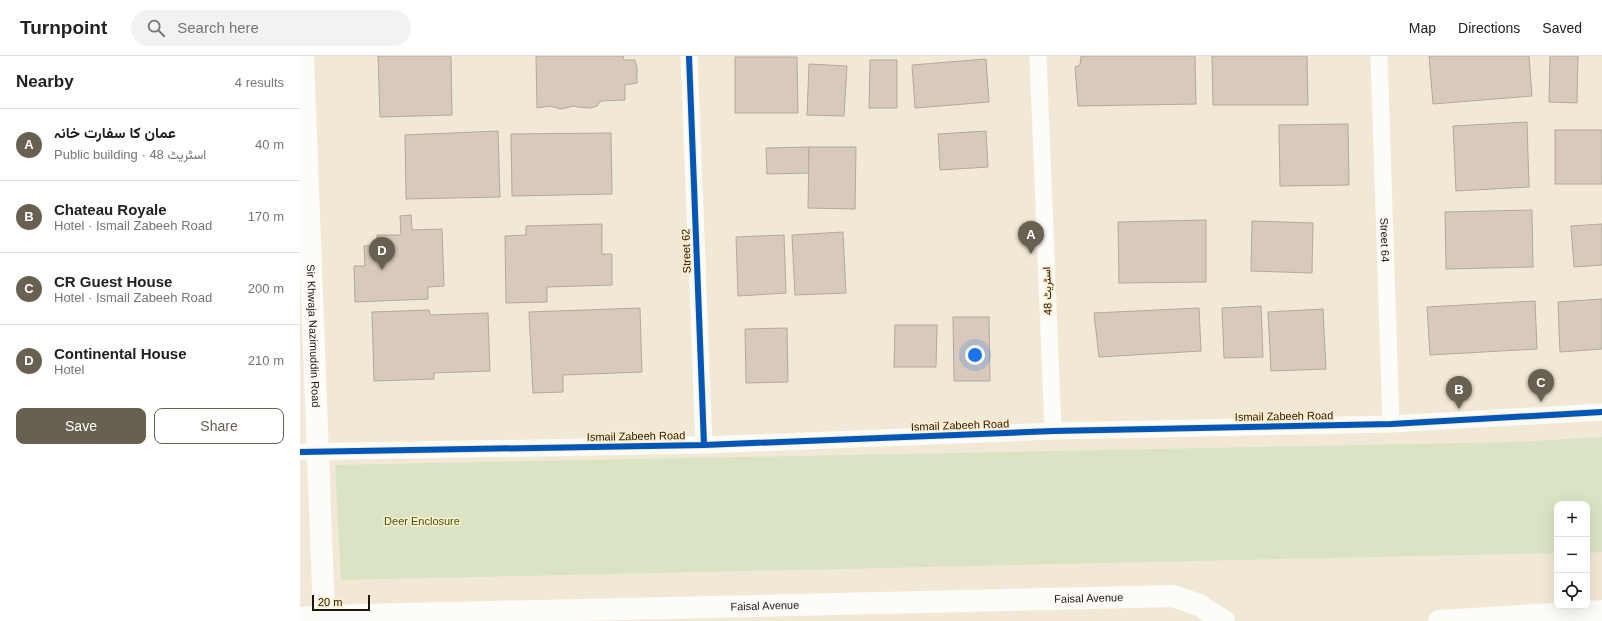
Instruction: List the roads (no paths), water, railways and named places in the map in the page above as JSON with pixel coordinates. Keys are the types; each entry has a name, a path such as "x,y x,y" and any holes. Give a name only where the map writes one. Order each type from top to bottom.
{"main road":[{"name":"Sir Khwaja Nazimuddin Road","path":"303,56 309,452 324,616"},
{"name":"Faisal Avenue","path":"300,618 324,616 1173,596 1199,605 1224,621"},
{"path":"1439,621 1602,612"}],"street":[{"name":"Street 62","path":"689,56 704,445"},
{"name":"اسٹریٹ 48","path":"1038,56 1053,431"},
{"name":"Street 64","path":"1378,56 1391,424"},
{"name":"Ismail Zabeeh Road","path":"309,452 704,445 1053,431 1391,424 1602,412"}],"place":[{"name":"عمان کا سفارت خانہ","path":"1031,254"},
{"name":"Continental House","path":"382,270"},
{"name":"CR Guest House","path":"1541,402"},
{"name":"Chateau Royale","path":"1459,409"}],"park label":[{"name":"Deer Enclosure","path":"422,521"}]}
